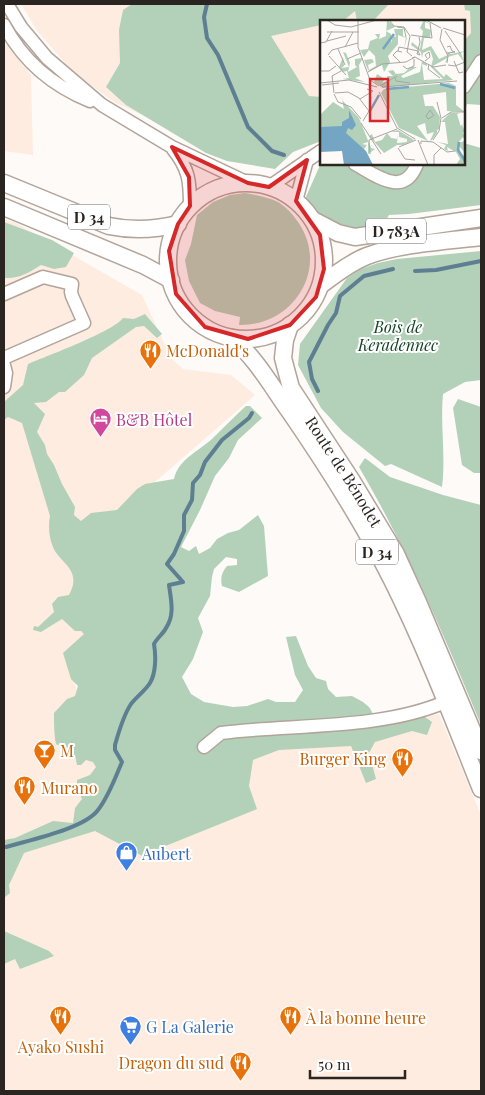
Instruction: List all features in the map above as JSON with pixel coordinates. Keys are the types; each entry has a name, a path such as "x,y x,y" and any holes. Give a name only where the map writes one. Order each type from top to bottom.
{"main road":[{"name":"D 34","path":"4,183 109,226 141,230 178,224"},
{"path":"248,183 269,187 286,194 296,201 313,220 320,235 324,252 324,269 321,285 309,308 290,325 277,333 248,339 232,338 212,330 193,318 183,307 176,294 168,266 172,237 190,206 201,197 216,189 248,183"},
{"name":"D 34","path":"4,207 143,265 171,280"},
{"name":"D 783A","path":"313,220 338,233 355,237 481,218"},
{"name":"D 783A","path":"321,285 357,261 377,253 398,248 481,238"},
{"name":"Route de Bénodet","path":"290,325 285,340 283,358 292,388 347,472 396,554 481,751"},
{"name":"Route de Bénodet","path":"232,338 254,361 297,423 354,512 392,581 481,789"}],"street":[{"path":"7,4 21,27 47,58 102,105 172,147 248,183"},
{"path":"4,25 20,50 48,78 73,94 102,105"},
{"path":"465,85 481,61"},
{"path":"172,147 189,176 190,206"},
{"path":"269,187 320,152"},
{"path":"296,201 307,160"},
{"path":"357,165 383,179 397,182 403,182 409,178 417,165"},
{"path":"4,294 43,277 72,284 72,296 84,323 4,358"},
{"path":"4,365 6,373 4,387"},
{"path":"204,747 221,733 370,720 426,710 445,702"}],"highlighted area":[{"path":"172,147 248,183 269,187 307,160 296,201 320,235 324,269 316,297 290,325 248,339 205,327 176,294 169,251 178,224 190,206 189,177"}],"shaded area":[{"path":"21,4 481,4 465,78 465,20 320,20 320,137 214,149 114,102 73,72 38,32"},
{"path":"4,39 8,47 31,75 33,155 4,151"},
{"path":"4,219 16,223 142,295 171,358 183,369 231,375 255,395 147,489 74,683 148,849 246,754 439,714 481,815 481,1091 4,1091"}],"green space":[{"path":"132,4 389,4 374,20 357,20 355,11 344,20 320,20 320,25 271,36 309,96 320,97 320,141 293,152 275,169 227,161 206,153 126,105 106,87 120,63 119,30 123,10"},
{"path":"464,4 481,4 481,105 467,104 465,110 465,40 471,33 470,11 465,10"},
{"path":"465,143 481,148 481,205 389,215 384,223 354,228 326,220 313,211 305,199 320,165 465,165"},
{"path":"245,193 274,200 287,209 306,236 310,254 309,272 302,289 292,304 277,315 259,323 239,325 240,317 215,311 200,303 189,281 185,260 191,244 197,215 213,202 230,195"},
{"path":"4,222 52,240 74,253 66,267 54,269 41,265 28,273 4,278"},
{"name":"Bois de Keradennec","path":"481,251 481,380 465,382 443,394 442,487 391,464 385,466 343,432 321,408 298,365 300,344 347,278 361,269 397,259"},
{"path":"145,314 162,334 157,338 144,326 136,327 92,358 84,375 65,392 59,392 46,402 34,403 45,414 37,432 75,507 74,515 81,521 91,513 117,510 137,489 145,484 174,479 176,472 185,460 209,442 246,406 250,406 262,418 238,440 229,458 215,476 181,547 189,551 196,546 199,554 210,548 217,539 239,530 258,515 264,526 268,576 239,592 222,586 221,580 225,568 237,565 237,559 226,557 214,569 210,596 198,618 203,632 193,659 182,677 191,694 204,702 233,707 247,706 268,699 276,702 295,702 303,690 295,675 286,637 296,636 308,666 316,678 326,681 328,689 336,697 352,696 363,702 369,707 381,727 425,717 432,722 427,735 412,731 375,742 369,753 376,779 366,783 351,746 279,750 253,760 249,786 257,809 158,849 149,853 146,858 95,831 24,853 9,885 10,893 4,898 4,840 15,838 53,821 73,823 75,808 82,799 77,787 77,780 90,775 96,767 93,762 86,760 81,765 77,765 75,755 56,744 54,713 67,699 75,696 78,686 71,679 63,653 84,634 81,631 75,631 62,619 41,632 33,630 34,626 38,627 54,612 52,604 58,597 69,595 73,586 73,579 69,568 53,547 49,532 50,516 22,423 8,417 4,420 4,402 23,385 28,364 107,330 123,318 134,319"},
{"path":"458,399 481,407 481,473 474,473 462,465 453,408"},
{"path":"365,458 390,477 443,495 481,505 481,725 454,659 424,594 377,498 359,467"},
{"path":"4,931 49,951 54,956 20,969 15,959 4,964"}],"waterway":[{"path":"207,4 204,17 207,38 218,55 248,127 272,151 284,155"},
{"path":"415,271 436,270 481,261"},
{"path":"318,391 312,379 309,362 336,313 340,296 364,276 393,269"},
{"path":"6,847 55,833 81,823 98,810 112,787 122,762 115,750 122,724 131,704 152,679 155,664 154,644 165,630 171,618 172,607 169,585 183,582 167,564 174,554 184,531 184,515 192,500 193,483 200,475 205,462 222,440 249,418 252,413"}],"place":[{"name":"McDonald's","path":"150,369"},
{"name":"B&B Hôtel","path":"100,438"},
{"name":"M","path":"44,769"},
{"name":"Burger King","path":"402,777"},
{"name":"Murano","path":"25,806"},
{"name":"Aubert","path":"126,872"},
{"name":"Ayako Sushi","path":"61,1036"},
{"name":"À la bonne heure","path":"290,1036"},
{"name":"G La Galerie","path":"130,1045"},
{"name":"Dragon du sud","path":"240,1081"}]}
